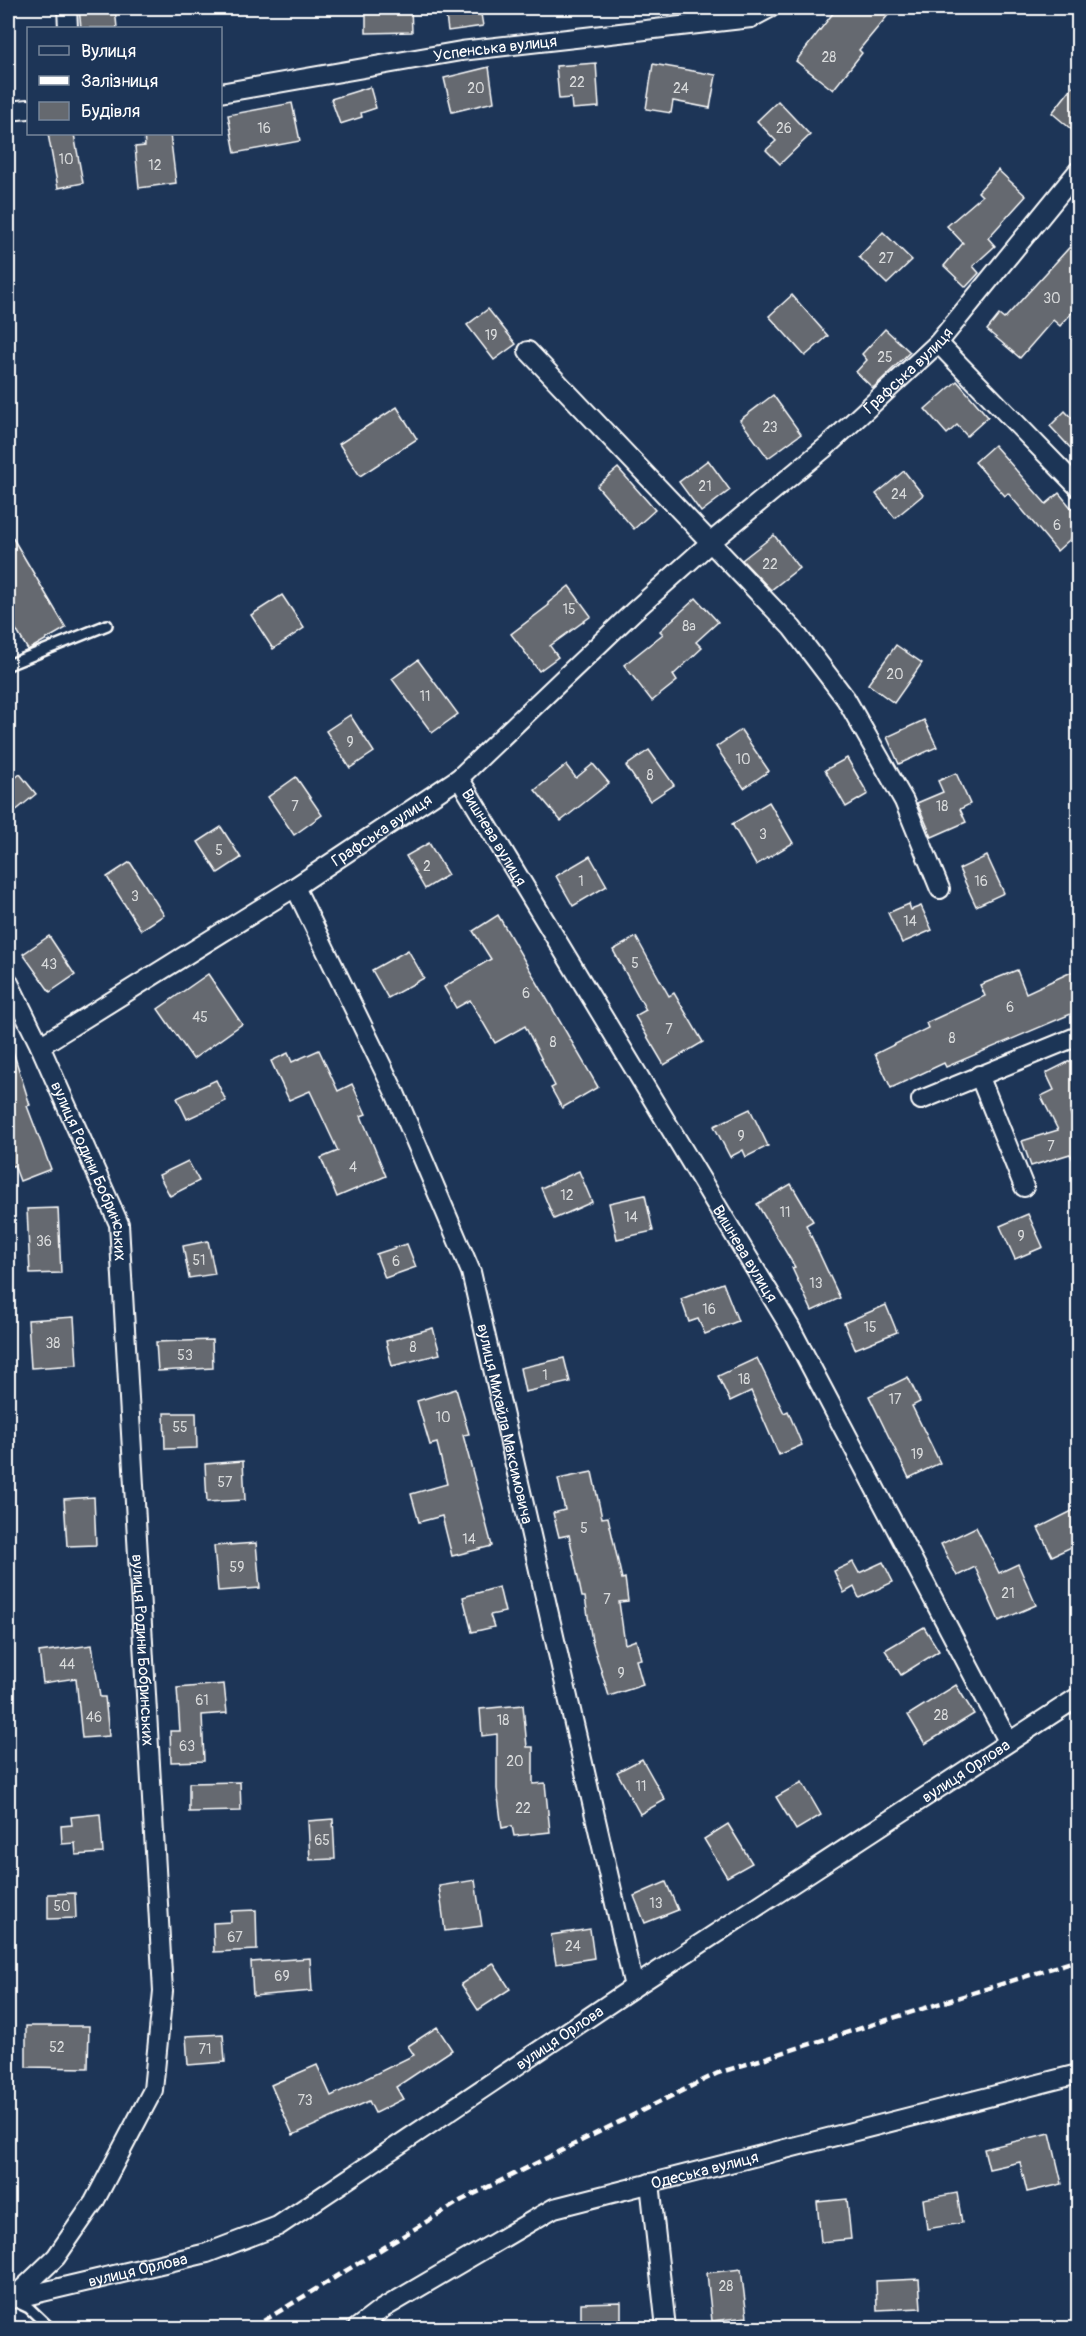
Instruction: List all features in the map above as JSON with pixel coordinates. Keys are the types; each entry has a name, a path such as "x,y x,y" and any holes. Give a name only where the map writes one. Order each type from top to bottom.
{"street":[{"path":"68,8 68,27"},
{"name":"Успенська вулиця","path":"222,93 461,51 751,18 770,8"},
{"path":"8,111 27,109"},
{"name":"Графська вулиця","path":"40,1046 295,886 459,778 633,612 711,542 826,447 938,343 1078,171"},
{"path":"938,343 1078,487"},
{"path":"528,351 792,628 846,699 904,801 940,889"},
{"name":"Вишнева вулиця","path":"459,778 790,1327 1008,1741"},
{"name":"вулиця Михайла Максимовича","path":"295,886 395,1093 471,1272 634,1987"},
{"name":"вулиця Родини Бобринських","path":"8,981 40,1046 119,1224 163,1991 153,2090 94,2202 56,2257 10,2300"},
{"path":"921,1100 1078,1036"},
{"path":"979,1075 1024,1187"},
{"name":"вулиця Орлова","path":"10,2300 207,2253 278,2226 634,1987 1078,1697"},
{"name":"Одеська вулиця","path":"357,2328 382,2308 554,2208 1078,2074"},
{"path":"650,2183 666,2328"}],"lane":[{"path":"8,665 107,625"},
{"path":"10,2300 29,2308 50,2328"}],"building":[{"path":"79,8 115,8 117,27 81,27"},
{"path":"366,8 411,8 412,32 366,33"},
{"path":"445,8 480,8 483,26 448,31"},
{"path":"837,8 894,8 859,50 862,53 833,90 796,61"},
{"path":"596,63 599,107 572,109 571,98 559,99 556,66"},
{"path":"653,64 716,75 710,108 673,101 671,113 646,109"},
{"path":"489,67 494,102 452,112 444,78"},
{"path":"1078,80 1078,135 1052,113"},
{"path":"370,87 376,108 361,113 362,117 340,124 331,99"},
{"path":"778,101 810,135 780,164 766,150 776,141 757,121"},
{"path":"292,103 300,141 235,153 228,115"},
{"path":"48,135 74,135 83,183 58,188"},
{"path":"144,135 170,135 176,183 139,188 135,147 145,146"},
{"path":"998,170 1026,196 988,238 995,246 973,266 979,273 966,287 944,266 963,243 947,226 982,196 978,192"},
{"path":"883,232 912,260 887,284 859,257"},
{"path":"1078,238 1078,306 1060,326 1053,320 1020,358 987,330 999,315 1004,319"},
{"path":"792,295 828,336 805,356 769,316"},
{"path":"488,309 516,344 494,360 467,325"},
{"path":"885,329 910,352 873,388 856,372 867,360 862,354"},
{"path":"957,381 988,417 967,436 957,425 947,434 925,409"},
{"path":"773,395 801,434 768,458 740,420"},
{"path":"397,407 417,439 360,476 339,444"},
{"path":"1065,411 1078,425 1078,456 1050,426"},
{"path":"994,445 1046,504 1059,493 1078,516 1078,532 1057,551 1008,493 1005,496 975,462"},
{"path":"708,460 730,490 701,512 679,482"},
{"path":"618,468 655,510 634,529 597,486"},
{"path":"904,471 923,495 895,518 876,494"},
{"path":"8,530 66,628 28,650 8,616"},
{"path":"774,535 799,568 771,590 742,560"},
{"path":"569,586 591,616 550,646 558,657 539,671 511,634 549,605 548,603"},
{"path":"282,595 304,628 273,649 251,615"},
{"path":"696,598 718,622 696,642 702,648 673,675 677,681 652,701 624,665 663,634 660,631"},
{"path":"896,645 922,663 894,703 868,684"},
{"path":"418,660 458,714 432,733 392,679"},
{"path":"350,715 374,752 350,768 326,731"},
{"path":"924,720 937,747 899,764 887,737"},
{"path":"741,730 769,771 744,788 716,747"},
{"path":"649,750 674,785 650,801 626,766"},
{"path":"847,758 868,794 846,807 825,770"},
{"path":"593,764 609,783 561,821 535,790 566,765 576,778"},
{"path":"956,773 970,804 960,809 966,822 932,837 917,803 943,792 938,781"},
{"path":"20,774 36,794 8,817 8,784"},
{"path":"296,777 322,815 294,835 268,797"},
{"path":"769,802 793,843 756,865 732,824"},
{"path":"221,827 241,858 218,873 198,842"},
{"path":"429,843 448,875 425,889 406,856"},
{"path":"590,856 607,886 573,906 556,876"},
{"path":"987,856 1004,893 976,906 959,869"},
{"path":"130,862 164,915 141,930 107,877"},
{"path":"909,904 911,910 921,906 932,930 902,943 888,913"},
{"path":"498,915 598,1087 562,1108 551,1088 555,1086 525,1026 495,1043 470,1000 456,1008 444,987 491,959 473,931"},
{"path":"49,936 75,975 50,992 23,954"},
{"path":"636,937 669,996 674,993 703,1042 664,1065 635,1016 646,1010 613,950"},
{"path":"408,950 424,978 388,998 372,970"},
{"path":"1078,969 1078,1011 946,1067 944,1063 891,1088 875,1054 928,1028 926,1023 985,996 980,985 1017,970 1026,993"},
{"path":"208,974 242,1024 193,1059 158,1009"},
{"path":"12,1048 30,1105 27,1106 51,1169 20,1181 14,1165 8,1168 8,1049"},
{"path":"319,1050 338,1091 352,1084 366,1114 361,1116 386,1176 337,1197 321,1158 338,1151 310,1091 289,1100 271,1061 288,1053 292,1062"},
{"path":"1078,1057 1078,1108 1070,1112 1078,1137 1078,1164 1076,1165 1070,1154 1031,1166 1022,1141 1058,1130 1041,1096 1054,1090 1046,1073"},
{"path":"216,1080 226,1101 187,1119 177,1098"},
{"path":"750,1109 768,1146 746,1157 743,1150 730,1157 714,1126"},
{"path":"188,1161 199,1181 170,1196 159,1175"},
{"path":"579,1171 592,1202 554,1219 541,1188"},
{"path":"791,1184 813,1221 806,1225 840,1298 812,1311 792,1268 795,1267 757,1204"},
{"path":"645,1195 653,1231 617,1239 609,1203"},
{"path":"58,1208 61,1273 30,1274 27,1209"},
{"path":"1028,1214 1043,1247 1015,1259 1000,1226"},
{"path":"208,1241 215,1274 189,1278 183,1246"},
{"path":"407,1244 416,1267 385,1278 376,1254"},
{"path":"723,1283 738,1321 705,1334 698,1319 689,1322 681,1299"},
{"path":"886,1305 897,1332 855,1349 844,1323"},
{"path":"74,1317 77,1365 31,1368 28,1320"},
{"path":"433,1328 440,1354 392,1366 386,1341"},
{"path":"212,1340 213,1368 158,1371 156,1342"},
{"path":"564,1358 570,1382 525,1392 520,1368"},
{"path":"757,1358 784,1413 788,1411 802,1445 779,1455 751,1391 730,1401 718,1376"},
{"path":"908,1377 920,1402 912,1406 940,1463 909,1478 869,1396"},
{"path":"456,1389 469,1434 463,1435 492,1546 452,1556 442,1516 419,1522 411,1494 447,1484 437,1443 430,1445 417,1401"},
{"path":"164,1413 196,1413 197,1448 165,1449"},
{"path":"243,1461 245,1500 207,1502 205,1464"},
{"path":"592,1472 602,1518 608,1517 622,1579 625,1578 628,1601 619,1602 625,1644 636,1640 641,1659 636,1660 643,1685 609,1696 592,1641 585,1597 582,1597 569,1535 559,1537 553,1513 565,1510 558,1479"},
{"path":"94,1497 96,1545 67,1546 64,1499"},
{"path":"1078,1508 1078,1544 1052,1556 1038,1528"},
{"path":"976,1527 999,1573 1018,1564 1036,1605 999,1621 975,1567 957,1576 941,1544"},
{"path":"256,1543 260,1588 218,1591 214,1546"},
{"path":"853,1562 859,1573 883,1562 893,1582 859,1598 854,1587 844,1593 834,1571"},
{"path":"499,1587 505,1612 490,1615 494,1627 472,1632 463,1597"},
{"path":"924,1627 939,1651 901,1675 885,1650"},
{"path":"92,1645 100,1697 105,1697 109,1736 82,1738 76,1678 43,1683 39,1652"},
{"path":"224,1684 227,1713 202,1715 204,1761 171,1762 170,1731 180,1731 177,1688"},
{"path":"956,1685 974,1714 925,1744 908,1715"},
{"path":"523,1705 527,1747 533,1747 533,1784 545,1783 550,1832 514,1836 512,1826 502,1828 497,1789 497,1734 482,1736 480,1709"},
{"path":"642,1759 665,1800 640,1814 617,1772"},
{"path":"240,1782 241,1811 189,1812 189,1783"},
{"path":"802,1782 821,1815 796,1830 776,1797"},
{"path":"100,1814 103,1853 76,1855 75,1843 62,1844 61,1826 72,1825 71,1817"},
{"path":"333,1819 335,1859 310,1860 308,1821"},
{"path":"728,1824 752,1863 727,1877 704,1839"},
{"path":"475,1880 482,1926 445,1931 439,1886"},
{"path":"666,1882 678,1910 645,1923 634,1896"},
{"path":"75,1893 76,1918 48,1919 48,1894"},
{"path":"256,1910 257,1950 214,1952 213,1923 231,1922 231,1911"},
{"path":"590,1929 594,1958 556,1964 551,1935"},
{"path":"310,1958 312,1991 253,1996 251,1962"},
{"path":"493,1963 510,1989 478,2010 461,1984"},
{"path":"26,2026 89,2026 88,2068 26,2067"},
{"path":"437,2027 452,2050 396,2087 403,2099 375,2113 369,2101 293,2135 271,2085 317,2065 331,2096 414,2055 408,2046"},
{"path":"223,2034 225,2062 188,2065 186,2036"},
{"path":"1050,2133 1062,2184 1027,2192 1020,2162 989,2169 984,2149"},
{"path":"957,2193 962,2223 927,2229 923,2199"},
{"path":"847,2199 851,2239 821,2242 817,2202"},
{"path":"741,2269 747,2317 712,2321 707,2273"},
{"path":"919,2279 921,2308 877,2310 876,2281"},
{"path":"621,2302 621,2326 581,2327 581,2303"}],"railway":[{"path":"252,2328 462,2200 718,2073 1078,1960"}]}
